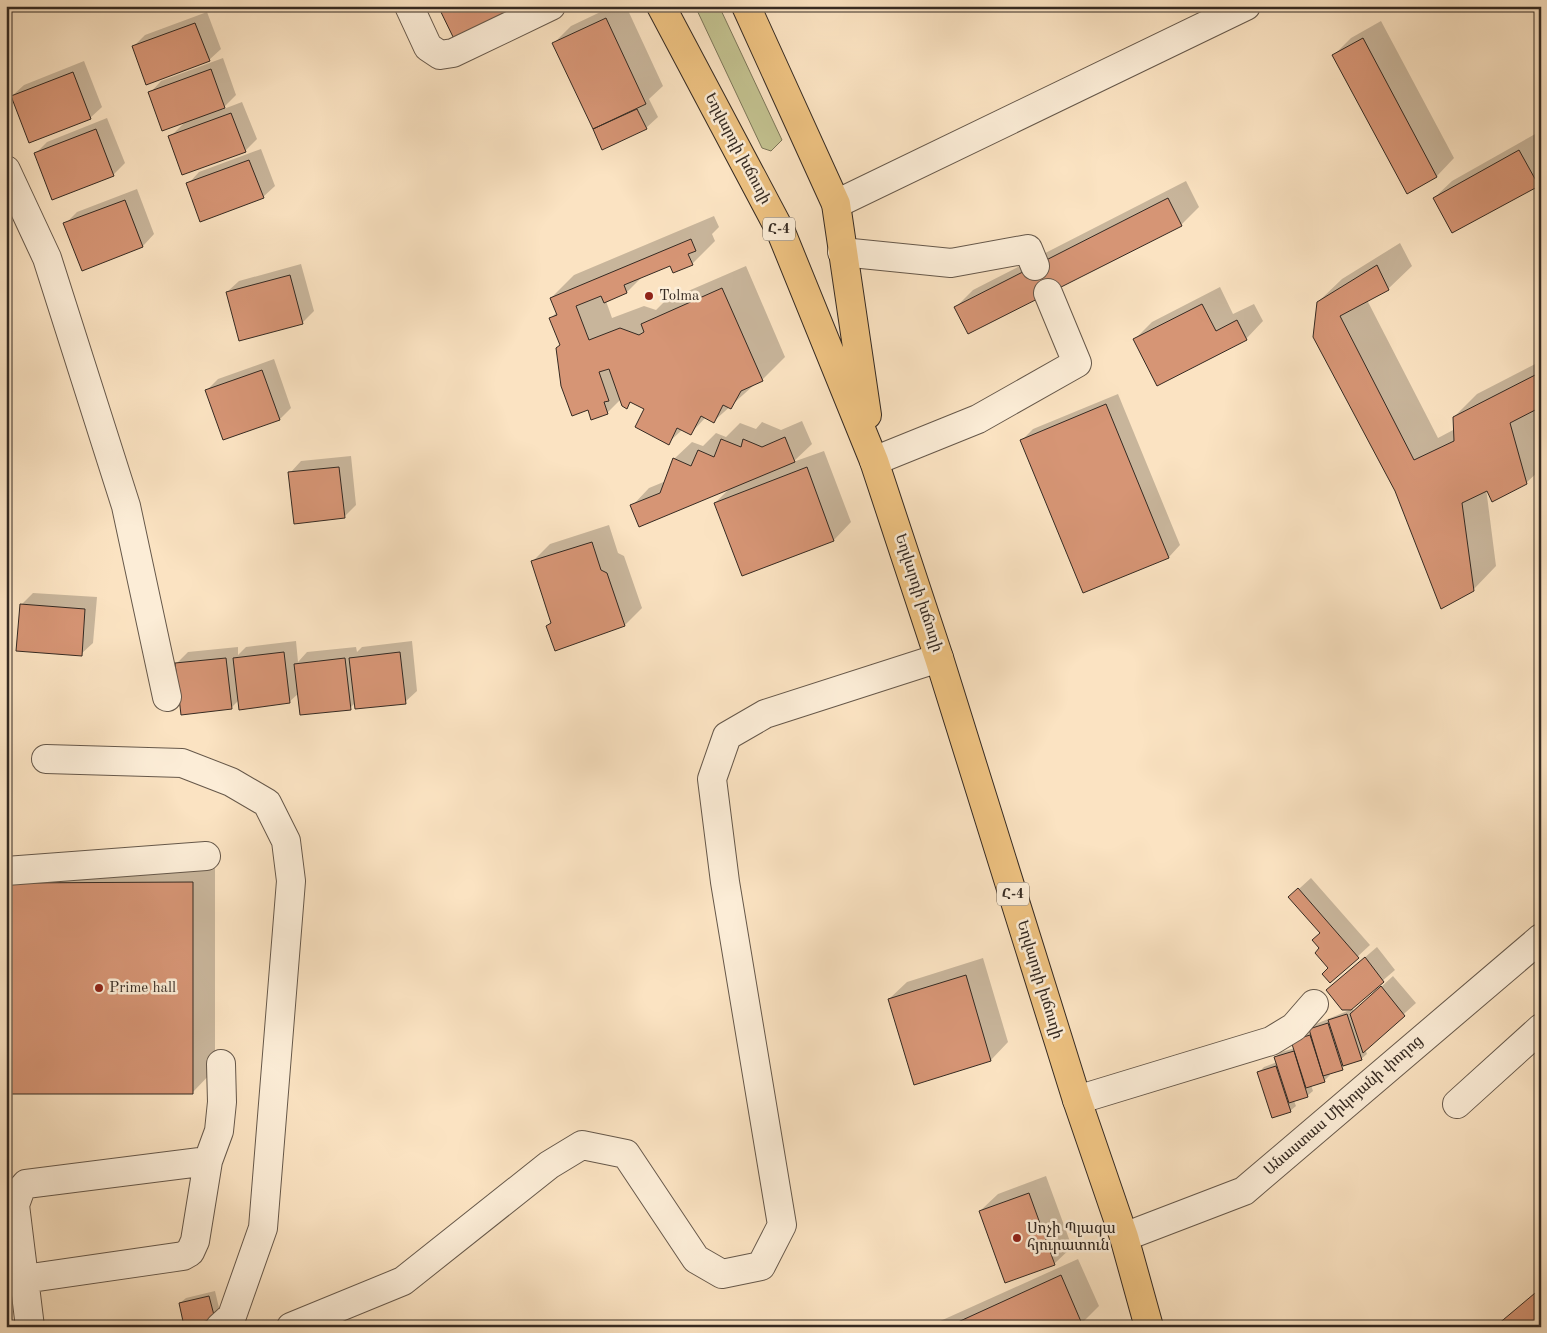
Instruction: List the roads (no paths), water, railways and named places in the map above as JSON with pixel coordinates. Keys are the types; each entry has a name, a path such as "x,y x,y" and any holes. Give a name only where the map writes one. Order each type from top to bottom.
{"main road":[{"name":"Եղվարդի խճուղի","path":"661,6 781,232 874,461 939,658 1077,1100 1124,1237 1149,1327"},
{"name":"Եղվարդի խճուղի","path":"746,6 836,204 874,461"}],"street":[{"path":"409,6 428,47 440,54 453,53 550,6"},
{"path":"836,204 1246,6"},
{"path":"6,170 46,258 126,506 167,697"},
{"path":"842,252 951,262 1028,249 1035,266"},
{"path":"874,461 978,419 1077,363 1048,293"},
{"path":"291,1327 403,1281 549,1165 582,1145 626,1154 696,1259 722,1274 761,1266 782,1225 725,882 712,779 728,736 765,714 939,658"},
{"path":"46,759 182,763 231,782 267,803 286,841 291,881 263,1228 232,1316 220,1327"},
{"path":"6,871 206,856"},
{"name":"Անաստաս Միկոյանի փողոց","path":"1124,1237 1244,1191 1541,938"},
{"path":"1077,1100 1270,1041 1294,1027 1314,1004"},
{"path":"1457,1104 1541,1028"},
{"path":"24,1279 183,1256 190,1252 195,1241 208,1160 219,1131 222,1102 220,1064"},
{"path":"30,1327 15,1205 20,1191 26,1184 208,1160"}],"place":[{"name":"Tolma","path":"649,296"},
{"name":"Prime hall","path":"99,988"},
{"name":"Սոչի Պլազա հյուրատուն","path":"1017,1238"}]}
